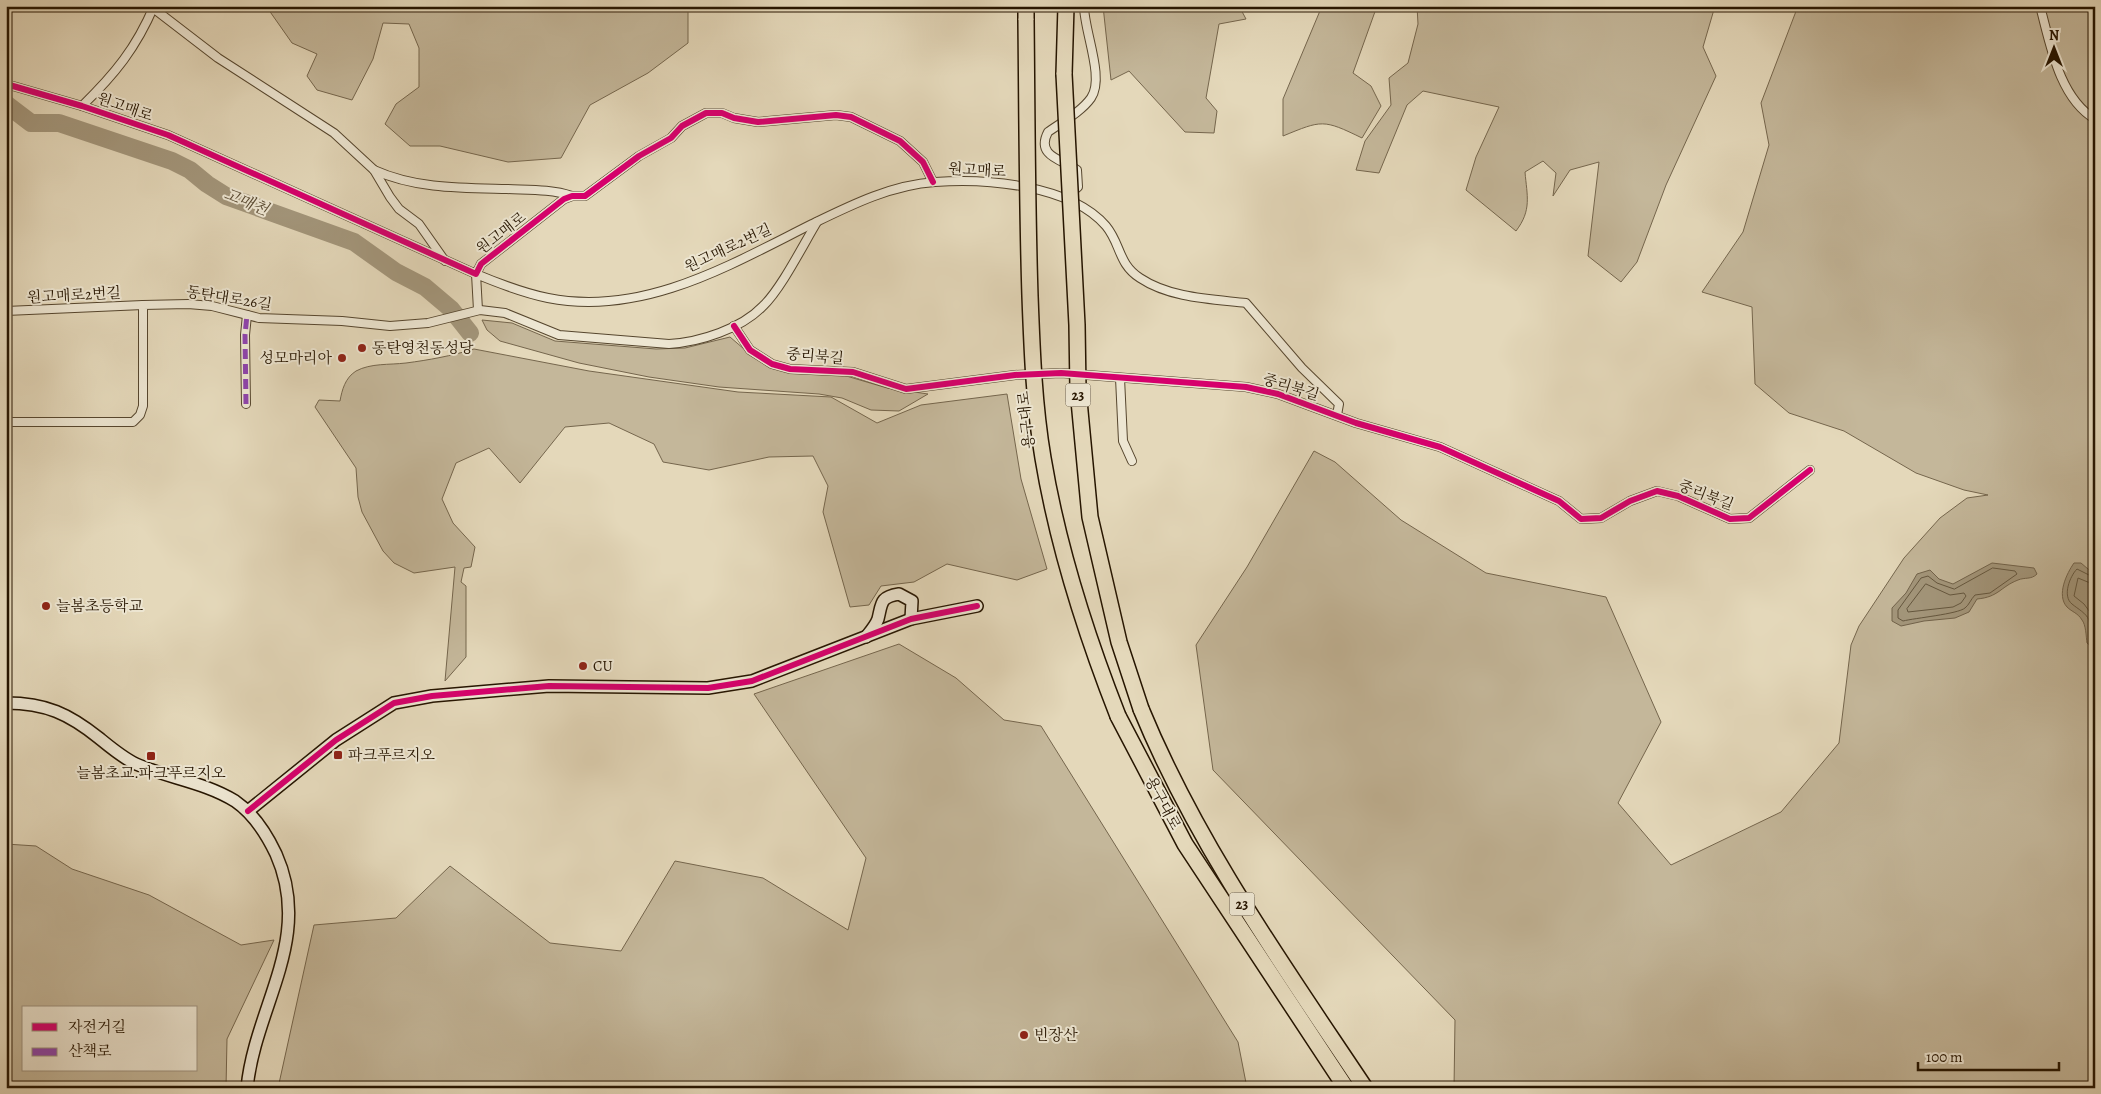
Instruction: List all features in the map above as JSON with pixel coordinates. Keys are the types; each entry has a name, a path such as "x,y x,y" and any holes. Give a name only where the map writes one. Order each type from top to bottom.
{"highway":[{"name":"용구대로","path":"1066,6 1064,74 1077,325 1078,390 1090,517 1119,642 1141,709 1158,751 1183,802 1246,911 1365,1088"},
{"name":"용구대로","path":"1026,13 1029,264 1033,365 1042,448 1056,527 1074,594 1088,641 1118,716 1185,844 1346,1088"}],"street":[{"path":"1066,198 1078,187 1077,170 1054,159 1048,152 1045,137 1048,132 1086,104 1095,89 1095,68 1086,31 1084,6"},
{"path":"2040,6 2057,69 2082,111 2095,119"},
{"path":"82,106 125,61 142,34 154,7 218,58 334,133 374,170 391,178 437,187 544,190 572,196"},
{"name":"원고매로","path":"6,84 82,106 168,135 476,274 481,264 564,199 572,196 585,196 639,156 671,138 682,126 706,113 722,113 745,121 758,122 836,115 851,117 900,141 923,162 933,182 961,181 1004,184 1066,198 1094,214 1108,228 1125,266 1142,280 1181,295 1246,303 1302,368 1339,404 1337,415"},
{"path":"374,170 380,184 395,203 419,224 446,262"},
{"name":"원고매로2번길","path":"476,274 513,289 550,298 611,302 653,294 708,276 870,196 933,182"},
{"path":"476,274 475,311 505,312 559,336 669,344 684,343 734,326 764,306 817,221"},
{"name":"동탄대로26길","path":"143,306 188,304 212,306 247,315 284,321 342,321 390,326 436,321 475,311"},
{"path":"6,422 133,422 140,415 143,406 143,306"},
{"name":"원고매로2번길","path":"6,311 143,306"},
{"path":"246,404 245,334 247,315"},
{"name":"중리북길","path":"734,326 750,350 772,364 790,370 853,372 906,389 1015,375 1061,373 1246,386 1302,401 1337,415 1440,447 1560,501 1581,519 1601,518 1630,501 1657,491 1678,496 1730,519 1749,518 1810,470"},
{"path":"1120,378 1123,440 1132,460"},
{"path":"866,637 878,621 879,605 889,595 899,594 912,602 911,619"},
{"path":"248,810 336,740 394,703 432,696 549,686 708,688 752,681 911,619 977,606"},
{"path":"6,703 26,703 57,710 80,723 131,762 153,771 210,788 248,810 271,843 280,863 287,887 290,919 286,946 252,1056 247,1088"}],"shaded area":[{"path":"266,6 688,6 688,43 648,73 590,105 561,158 508,162 440,146 410,146 385,124 396,104 419,87 419,48 409,24 383,23 373,59 352,100 317,90 307,76 317,54 292,43"},
{"path":"1103,6 1239,6 1246,19 1219,24 1206,98 1217,111 1214,133 1185,132 1129,71 1111,80"},
{"path":"1322,6 1377,6 1353,73 1371,86 1381,106 1362,138 1339,127 1322,124 1306,127 1283,136 1283,99"},
{"path":"1417,6 1715,6 1703,47 1716,76 1666,185 1637,262 1621,282 1588,256 1599,162 1570,170 1553,196 1556,173 1543,161 1525,172 1527,203 1524,216 1516,231 1466,190 1476,157 1499,107 1423,91 1407,105 1379,173 1356,170 1365,141 1391,105 1389,78 1408,63 1418,24"},
{"path":"1798,6 2095,6 2095,1088 1454,1088 1455,1020 1213,770 1196,645 1247,567 1314,451 1335,462 1401,520 1486,573 1606,597 1661,722 1618,803 1671,865 1781,812 1839,743 1851,645 1859,626 1904,558 1940,518 1967,498 1988,495 1964,490 1916,473 1844,431 1789,413 1755,384 1752,307 1702,292 1743,232 1769,145 1761,103"},
{"path":"482,320 512,323 555,341 656,349 685,348 730,337 774,369 843,375 887,388 928,394 899,411 871,410 842,398 819,394 719,387 649,377 579,363 500,341 487,330"},
{"path":"474,349 589,371 738,392 831,397 877,423 921,405 1007,394 1021,479 1047,569 1017,580 947,564 914,582 881,586 869,605 850,607 823,512 828,486 813,456 769,457 709,470 663,462 654,444 609,423 565,427 520,483 489,448 456,463 442,499 453,523 475,547 471,567 464,568 461,582 466,586 466,657 445,681 455,567 414,573 394,563 383,551 362,512 358,497 356,468 315,407 319,400 340,401 347,381 352,374 362,368 432,359"},
{"path":"899,644 956,678 1004,720 1041,726 1238,1042 1247,1088 278,1088 314,925 396,918 450,866 550,943 621,951 675,861 763,878 848,930 866,858 754,694"},
{"path":"6,844 36,846 72,869 149,895 241,945 274,940 227,1039 226,1088 6,1088"}],"water":[{"path":"1992,563 2034,568 2037,574 2012,583 1995,594 1977,599 1969,612 1955,618 1924,621 1901,626 1892,621 1892,608 1906,593 1917,574 1930,570 1939,579 1953,584"},
{"path":"2074,563 2081,563 2095,575 2095,649 2087,643 2082,620 2067,607 2062,596 2068,572"}],"waterway":[{"name":"고매천","path":"6,104 31,123 59,123 172,161 190,170 226,196 354,242 396,272 425,287 451,309 470,333"}],"marked path":[{"path":"246,404 245,335 247,315"}],"cycle path":[{"path":"6,84 82,106 168,135 476,274 481,264 564,199 572,196 585,196 639,156 671,138 682,126 706,113 722,113 734,118 758,122 836,115 851,117 900,141 923,162 933,182"},
{"path":"734,326 750,350 772,364 790,369 853,372 906,389 1015,375 1061,373 1246,387 1278,394 1356,423 1440,447 1559,501 1581,519 1601,518 1630,501 1657,491 1678,496 1730,519 1749,518 1810,470"},
{"path":"248,811 336,740 394,703 432,696 549,686 708,688 752,681 911,619 977,606"}],"place":[{"name":"동탄영천동성당","path":"362,348"},
{"name":"성모마리아","path":"342,358"},
{"name":"늘봄초등학교","path":"46,606"},
{"name":"CU","path":"583,666"},
{"name":"파크푸르지오","path":"338,755"},
{"name":"늘봄초교.파크푸르지오","path":"151,756"},
{"name":"빈장산","path":"1024,1035"}]}
